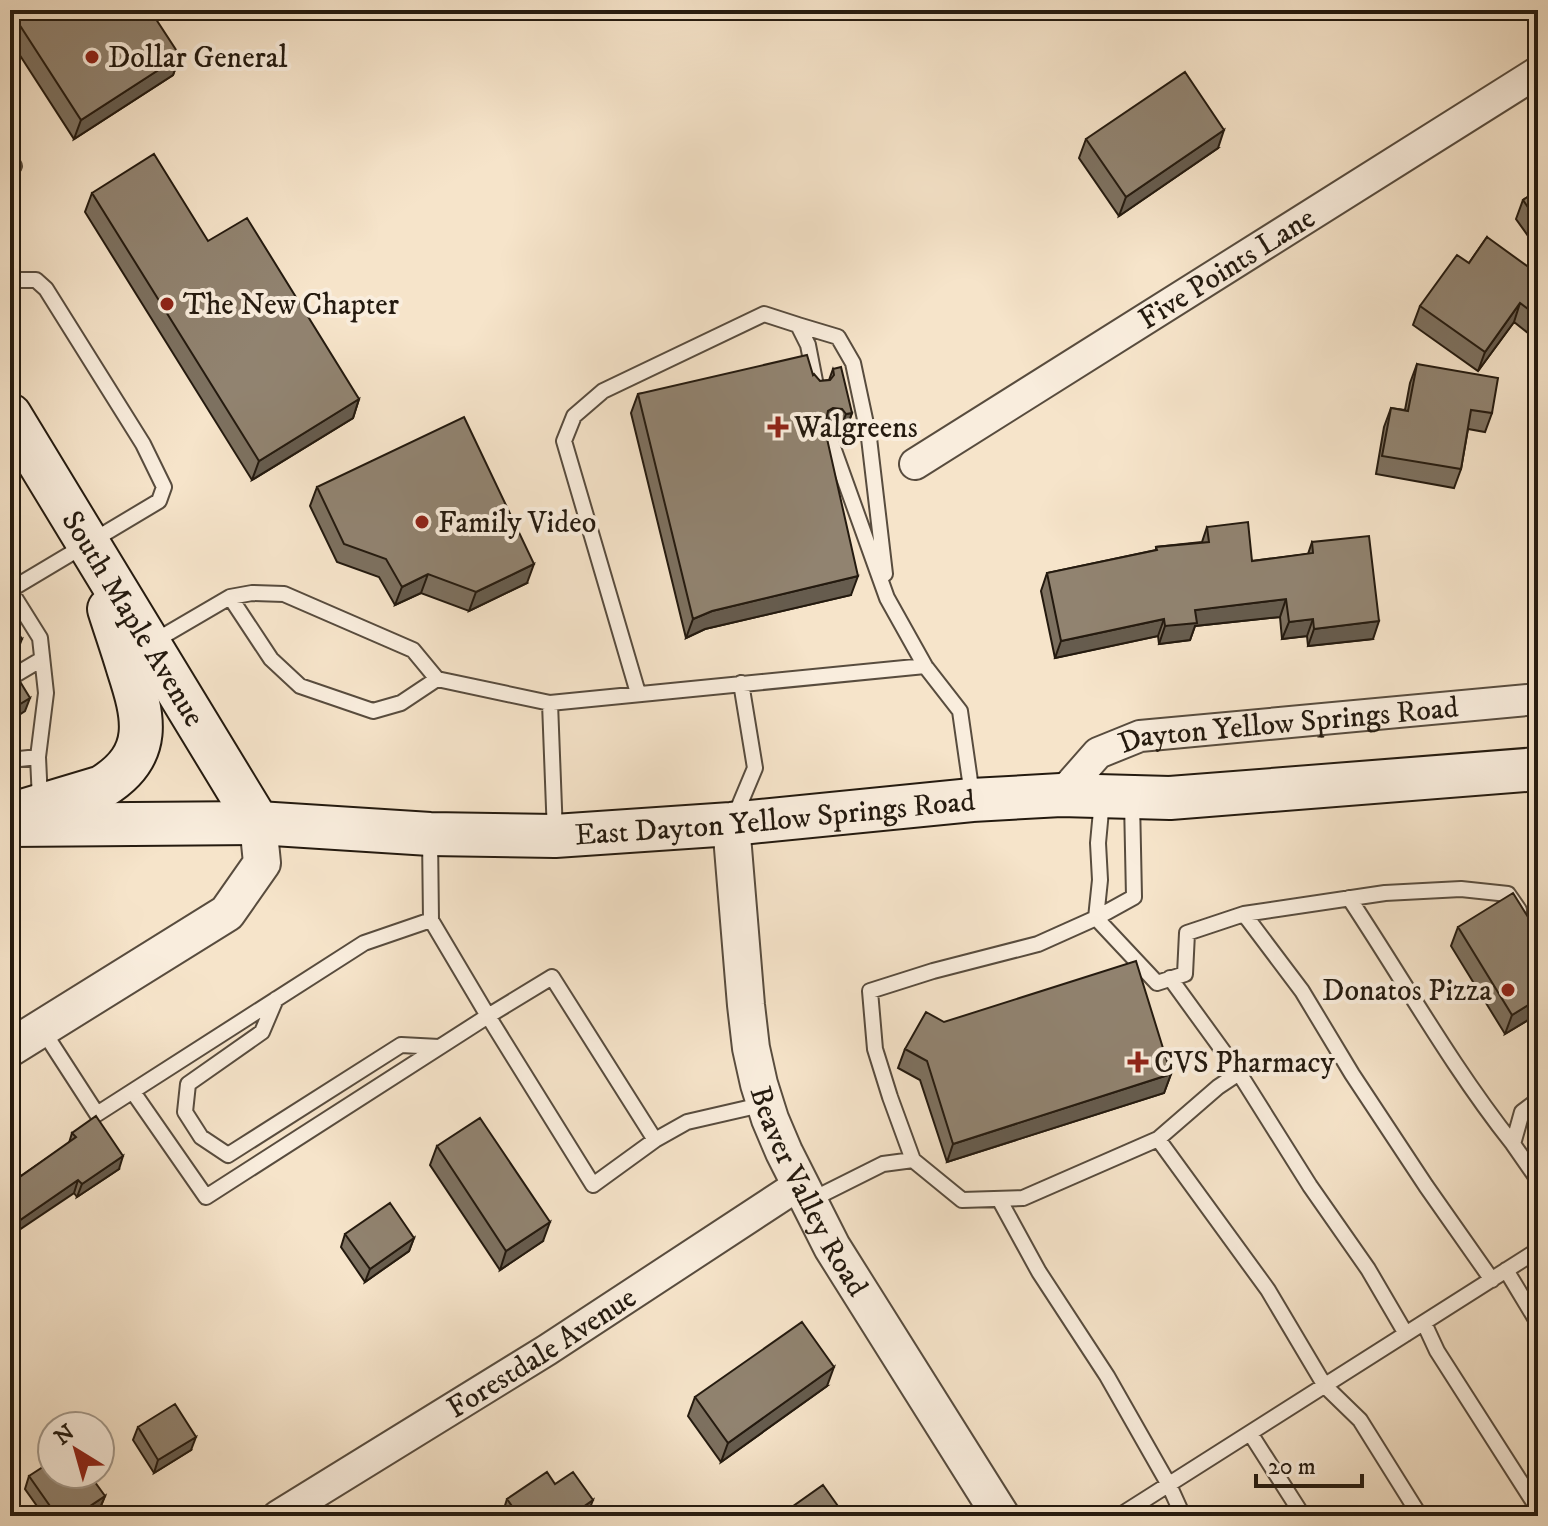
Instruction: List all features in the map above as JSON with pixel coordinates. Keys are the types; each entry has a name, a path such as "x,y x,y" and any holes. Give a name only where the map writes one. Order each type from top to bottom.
{"main road":[{"name":"South Maple Avenue","path":"10,415 258,823"},
{"path":"20,815 102,787 131,761 136,749 141,728 140,705 88,543"},
{"name":"East Dayton Yellow Springs Road","path":"20,815 258,823 430,834 555,836 731,824 972,800 1061,795 1170,798 1538,769"}],"street":[{"name":"Five Points Lane","path":"915,464 1538,72"},
{"name":"Dayton Yellow Springs Road","path":"1061,795 1098,753 1140,736 1538,699"},
{"path":"10,1048 227,913 262,863 258,823"},
{"name":"Beaver Valley Road","path":"731,824 747,1020 765,1104 784,1152 832,1247 1001,1516"},
{"name":"Forestdale Avenue","path":"278,1516 804,1192"}],"lane":[{"path":"10,280 36,280 46,289 143,444 164,487 159,501 10,590 40,638 46,693 38,757 20,815"},
{"path":"638,693 564,441 574,416 603,391 764,314 838,337 853,363 869,438 887,598"},
{"path":"798,325 808,345 817,391"},
{"path":"829,436 887,598 925,666 960,711 972,800"},
{"path":"150,644 230,597 252,593 284,594 413,650 437,679 550,703 925,666"},
{"path":"230,597 271,659 300,686 373,711 401,703 437,679"},
{"path":"10,678 42,659"},
{"path":"731,824 755,768 741,683"},
{"path":"550,703 555,836"},
{"path":"10,760 38,757"},
{"path":"1096,918 1100,880 1098,843 1117,796"},
{"path":"1117,796 1134,897 1038,944 870,991 875,1049 913,1160 962,1200 1023,1198 1158,1139 1218,1087 1239,1073"},
{"path":"430,834 431,920 593,1185 655,1140 687,1122 765,1104"},
{"path":"1163,980 1185,974 1187,933 1244,914 1385,893 1461,889 1508,894 1526,919"},
{"path":"1349,898 1442,1046 1538,1180"},
{"path":"1244,914 1302,991 1352,1074 1492,1280"},
{"path":"1096,918 1163,980 1239,1073 1310,1186 1368,1269 1406,1334"},
{"path":"42,1029 97,1114 364,943 431,920"},
{"path":"133,1092 206,1197 552,977 655,1140"},
{"path":"276,999 262,1032 188,1084 185,1112 201,1137 228,1155 401,1045 440,1047"},
{"path":"1513,1144 1522,1112 1538,1100"},
{"path":"1158,1139 1268,1290 1325,1386 1360,1420 1420,1516"},
{"path":"804,1192 883,1164 913,1160"},
{"path":"999,1199 1039,1272 1107,1376 1169,1485 1183,1516"},
{"path":"1119,1516 1538,1250"},
{"path":"1506,1270 1538,1323"},
{"path":"1424,1323 1437,1351 1538,1509"},
{"path":"1250,1433 1303,1516"}],"building":[{"name":"Dollar General","path":"10,10 150,10 180,56 81,120"},
{"path":"1185,72 1224,130 1126,197 1086,139"},
{"path":"154,154 208,241 247,218 359,399 259,461 92,193"},
{"path":"1538,190 1538,222 1523,200"},
{"path":"1487,237 1538,274 1538,310 1535,314 1520,303 1485,352 1420,306 1457,255 1469,263"},
{"name":"Walgreens","path":"807,355 813,375 820,381 830,380 834,375 833,369 841,367 852,413 846,414 842,409 833,408 823,421 858,576 712,611 693,619 638,394"},
{"path":"1417,364 1498,378 1492,413 1471,410 1461,469 1382,456 1391,408 1408,411"},
{"path":"464,417 534,564 476,592 428,574 402,587 386,559 344,544 317,487"},
{"path":"1248,522 1252,561 1313,553 1312,542 1369,536 1379,621 1314,629 1313,619 1289,622 1286,599 1195,610 1197,623 1165,626 1164,619 1061,641 1047,573 1157,550 1156,547 1209,542 1207,527"},
{"path":"10,621 22,639 10,646"},
{"path":"10,672 16,675 30,698 10,710"},
{"name":"Donatos Pizza","path":"1513,893 1538,933 1538,999 1512,1015 1458,927"},
{"name":"CVS Pharmacy","path":"1136,961 1171,1074 953,1144 927,1061 905,1049 926,1012 944,1022"},
{"path":"96,1116 123,1156 82,1184 78,1180 10,1227 10,1173 16,1169 21,1176 76,1137 72,1133"},
{"path":"480,1118 550,1222 506,1251 437,1146"},
{"path":"390,1203 414,1238 370,1269 345,1234"},
{"path":"802,1322 834,1367 728,1443 695,1397"},
{"path":"175,1404 196,1437 158,1460 138,1427"},
{"path":"36,1471 36,1486 29,1476"},
{"path":"547,1472 555,1484 573,1472 593,1500 570,1516 519,1516 507,1499"},
{"path":"823,1485 845,1516 794,1516 789,1509"},
{"path":"39,1490 101,1490 105,1496 75,1516 57,1516"}],"place":[{"name":"Dollar General","path":"92,57"},
{"name":"The New Chapter","path":"167,304"},
{"name":"Walgreens","path":"778,427"},
{"name":"Family Video","path":"422,522"},
{"name":"Donatos Pizza","path":"1508,990"},
{"name":"CVS Pharmacy","path":"1138,1062"}]}
